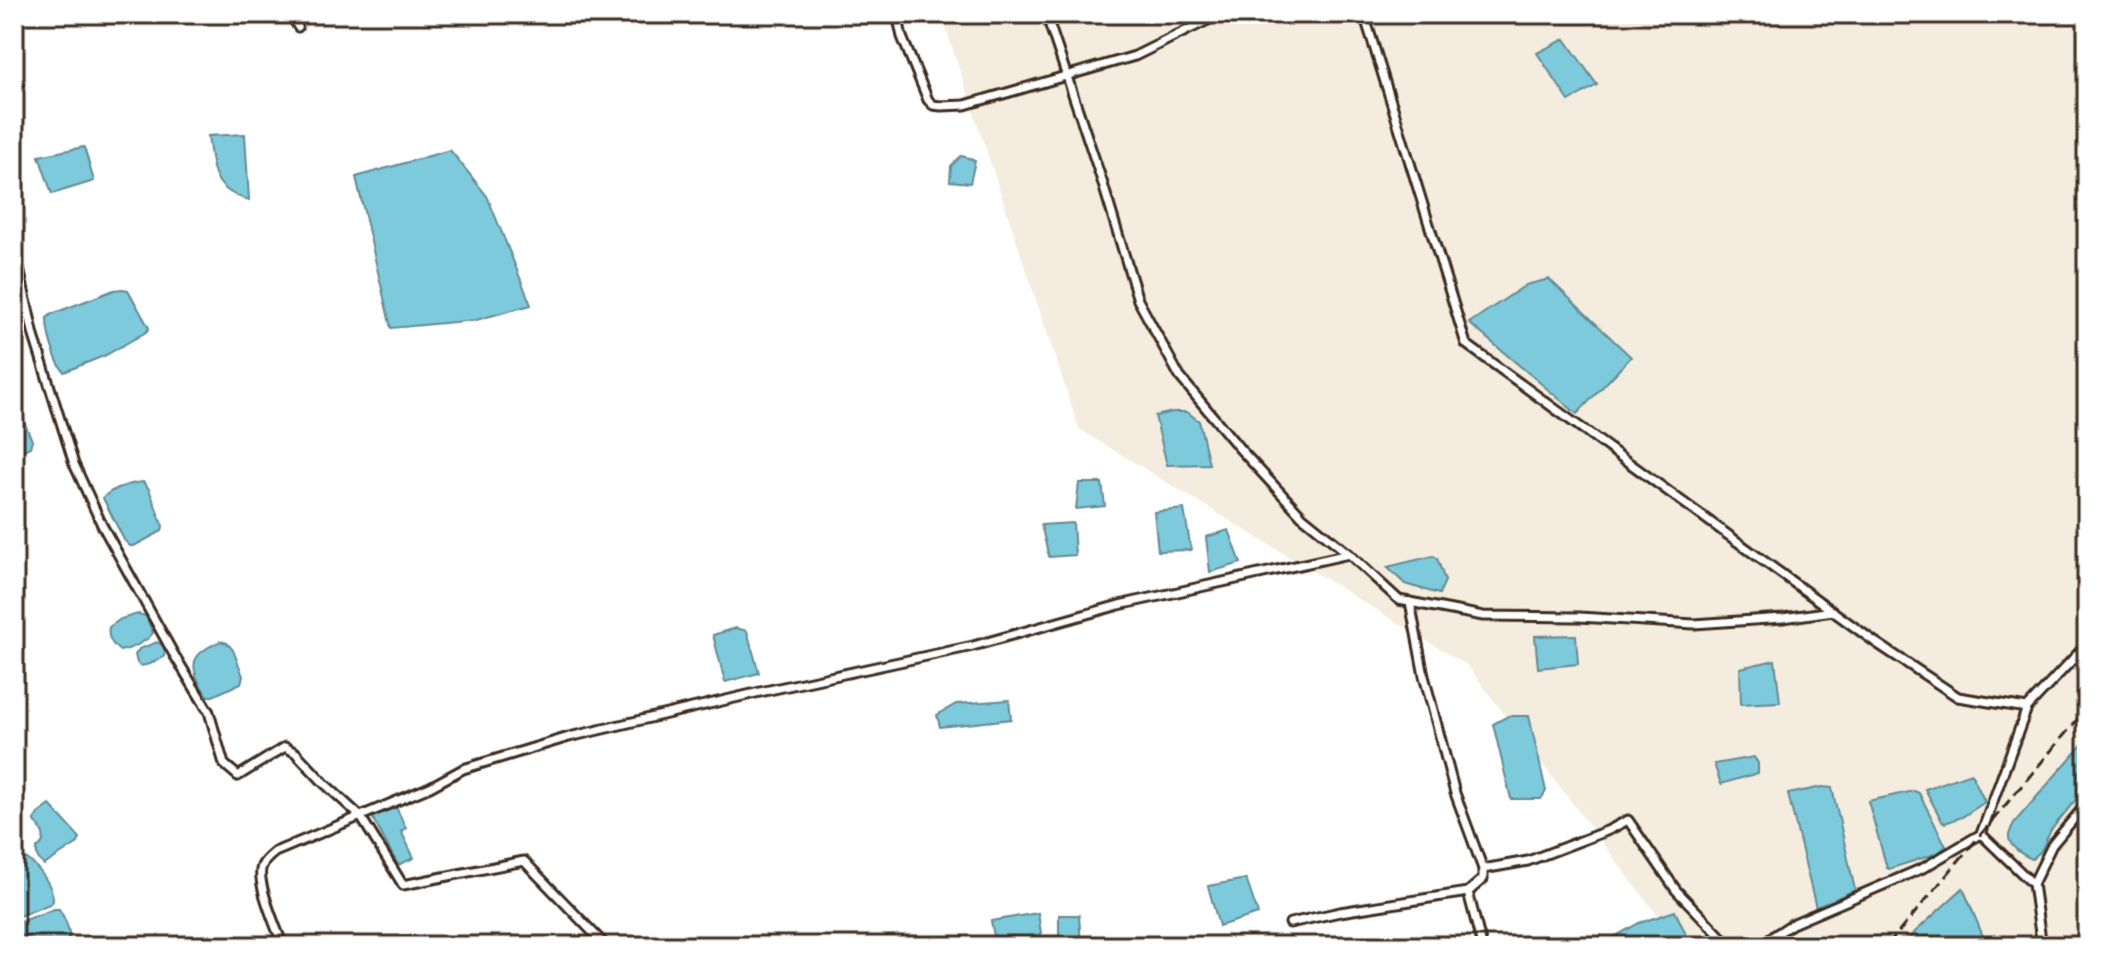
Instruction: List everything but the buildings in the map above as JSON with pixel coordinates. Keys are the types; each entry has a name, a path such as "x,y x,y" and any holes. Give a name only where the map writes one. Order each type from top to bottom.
{"street":[{"path":"291,14 298,27"},
{"path":"897,14 913,65 933,105 965,105 1135,56 1220,14"},
{"path":"1046,14 1138,300 1180,377 1240,449 1302,516 1399,600 1483,616 1579,617 1694,624 1833,611"},
{"path":"1364,14 1466,344 1875,642 1958,697 2027,708"},
{"path":"14,261 18,264 34,336 74,464 102,525 209,712 224,764 238,776 285,747 296,753 361,817 403,885 524,861 606,946"},
{"path":"283,946 267,904 260,875 262,864 275,852 430,787 463,769 569,737 973,646 1119,605 1349,554"},
{"path":"1290,923 1468,892 1483,879 1483,869 1455,793 1431,705 1410,602"},
{"path":"1758,946 1792,924 1923,868 1981,834 2027,708 2087,644"},
{"path":"2044,946 2033,884 2052,845 2087,803"},
{"path":"1483,869 1528,861 1628,820 1676,890 1730,946"},
{"path":"1981,834 2033,884"},
{"path":"1468,892 1482,946"}],"shaded area":[{"path":"941,14 2087,14 2087,946 1681,946 1467,665 1079,429"}],"water":[{"path":"1565,39 1597,85 1569,101 1537,53"},
{"path":"245,134 249,200 227,190 216,177 208,136"},
{"path":"84,147 94,181 52,194 39,156"},
{"path":"450,150 487,196 531,305 476,320 391,328 356,177"},
{"path":"961,156 975,161 970,183 950,181 951,166"},
{"path":"1549,279 1631,357 1577,414 1469,323 1526,285"},
{"path":"122,289 128,290 149,328 106,355 64,372 52,346 47,318"},
{"path":"14,399 32,440 30,447 16,453 14,451"},
{"path":"1187,412 1199,421 1209,464 1167,465 1155,416"},
{"path":"143,482 149,489 163,526 162,531 130,546 103,498 121,487"},
{"path":"1079,483 1102,483 1105,506 1076,509"},
{"path":"1184,509 1191,550 1158,551 1154,512"},
{"path":"1073,523 1075,555 1049,557 1041,525"},
{"path":"1229,530 1241,563 1210,572 1206,537"},
{"path":"1433,556 1437,558 1445,581 1439,594 1405,584 1387,567"},
{"path":"138,614 146,616 153,633 138,645 120,651 111,640 109,627"},
{"path":"736,628 747,631 759,673 725,682 713,635"},
{"path":"1576,635 1578,664 1538,668 1535,636"},
{"path":"220,641 233,650 243,676 241,683 208,696 197,677 195,661 202,652"},
{"path":"157,642 165,647 164,657 141,666 137,663 135,655 139,649"},
{"path":"1775,660 1780,702 1741,704 1740,668"},
{"path":"1009,700 1011,719 940,727 937,715 956,704"},
{"path":"1508,716 1529,716 1546,791 1541,799 1511,799 1493,724"},
{"path":"2087,739 2087,786 2051,830 2041,851 2029,858 2009,840 2014,823"},
{"path":"1754,757 1758,763 1758,773 1721,784 1714,764"},
{"path":"1971,773 1985,802 1962,817 1945,823 1925,789"},
{"path":"1832,788 1855,890 1816,908 1788,794"},
{"path":"1914,791 1919,793 1946,846 1938,853 1889,869 1868,801"},
{"path":"50,805 80,838 78,843 44,865 39,860 37,848 44,838 34,820"},
{"path":"395,805 406,828 401,831 414,858 398,865 372,817"},
{"path":"26,858 44,877 53,901 14,918 14,864"},
{"path":"1246,879 1258,914 1219,926 1208,886"},
{"path":"1963,888 1987,946 1903,946 1914,933"},
{"path":"59,909 63,916 69,939 52,946 14,946 14,924"},
{"path":"1675,911 1689,941 1676,946 1611,946 1609,940 1639,923"},
{"path":"1038,913 1041,933 1036,946 996,946 991,921"},
{"path":"1059,915 1079,915 1081,946 1059,946"}],"railway":[{"path":"1887,946 2087,708"}]}
